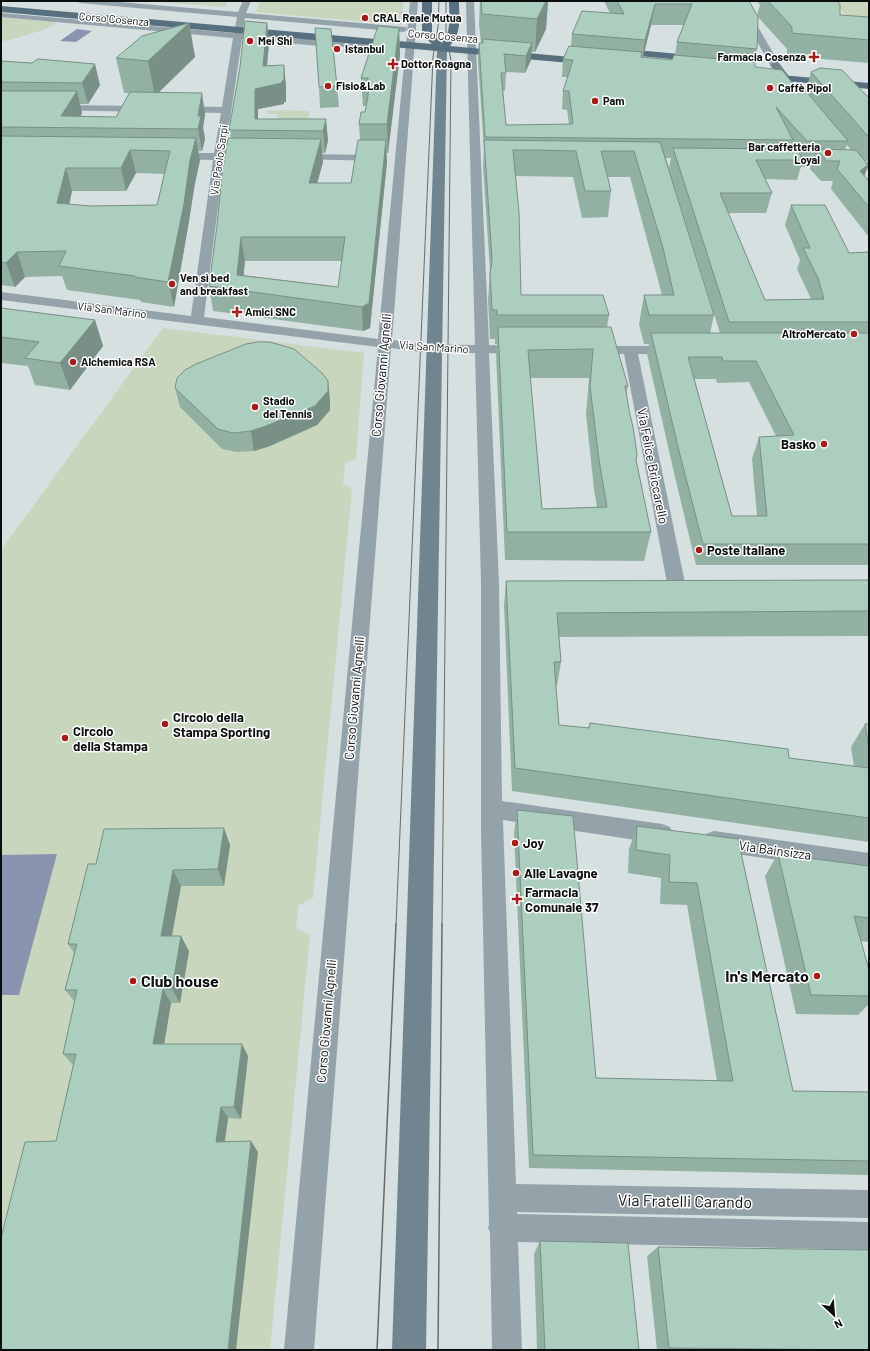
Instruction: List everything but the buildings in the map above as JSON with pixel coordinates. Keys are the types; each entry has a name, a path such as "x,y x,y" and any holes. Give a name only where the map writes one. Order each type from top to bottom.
{"main road":[{"name":"Corso Cosenza","path":"17,1 420,32 453,32 471,38"},
{"name":"Corso Giovanni Agnelli","path":"420,32 427,1"},
{"path":"409,1350 442,49 453,32 454,1"},
{"name":"Corso Cosenza","path":"1,9 238,33 602,62"},
{"path":"420,32 442,49"},
{"path":"602,50 712,60"},
{"path":"770,64 787,66"},
{"path":"770,64 784,78 803,103"},
{"path":"750,75 869,86"},
{"path":"844,152 864,176"}],"street":[{"path":"1,5 7,1"},
{"name":"Corso Cosenza","path":"80,1 240,17"},
{"name":"Via Paolo Sarpi","path":"197,320 218,156 240,17 247,1"},
{"name":"Corso Giovanni Agnelli","path":"298,1350 410,46 420,32 414,1"},
{"path":"470,1 471,38 480,161 482,350 497,583 492,809 502,1228 507,1350"},
{"path":"739,1 770,64"},
{"path":"744,10 754,10"},
{"name":"Corso Cosenza","path":"1,15 238,33"},
{"path":"48,108 226,110"},
{"path":"164,156 265,157"},
{"path":"288,157 400,158"},
{"path":"770,164 869,165"},
{"name":"Via San Marino","path":"1,296 384,344 434,349 537,350"},
{"path":"583,350 685,350"},
{"name":"Via Felice Briccarello","path":"630,350 676,583"},
{"name":"Via Bainsizza","path":"492,809 869,863"},
{"name":"Via Fratelli Carando","path":"502,1198 869,1204"},
{"path":"502,1228 869,1236"}],"green space":[{"path":"144,1 227,1 225,7"},
{"name":"CRAL Reale Mutua","path":"260,1 404,1 401,25 256,12"},
{"path":"833,1 869,1 869,36 865,36"},
{"path":"1,17 57,22 46,29 7,41 1,40"},
{"path":"268,110 310,111 305,129 278,129 277,114 267,114"},
{"name":"Circolo della Stampa Sporting","path":"163,328 364,353 356,458 345,464 343,483 352,490 313,898 298,906 296,927 310,936 270,1350 1,1350 1,550"}],"water":[{"path":"77,29 92,31 76,42 60,41"},
{"path":"57,854 19,995 1,995 1,855"}],"tram line":[{"path":"396,925 433,57 438,27 439,1"},
{"path":"442,925 451,60 446,36 446,1"},
{"path":"377,1350 396,924"},
{"path":"438,1350 442,924"}],"place":[{"name":"CRAL Reale Mutua","path":"365,18"},
{"name":"Mei Shi","path":"250,41"},
{"name":"Istanbul","path":"337,49"},
{"name":"Farmacia Cosenza","path":"814,57"},
{"name":"Dottor Roagna","path":"393,64"},
{"name":"Fisio&Lab","path":"328,86"},
{"name":"Caffè Pipol","path":"770,88"},
{"name":"Pam","path":"595,101"},
{"name":"Bar caffetteria Loyal","path":"828,153"},
{"name":"Ven sì bed and breakfast","path":"172,284"},
{"name":"Amici SNC","path":"237,312"},
{"name":"AltroMercato","path":"854,334"},
{"name":"Alchemica RSA","path":"73,362"},
{"name":"Stadio del Tennis","path":"255,407"},
{"name":"Basko","path":"824,444"},
{"name":"Poste Italiane","path":"699,550"},
{"name":"Circolo della Stampa Sporting","path":"165,724"},
{"name":"Circolo della Stampa","path":"65,738"},
{"name":"Joy","path":"515,843"},
{"name":"Alle Lavagne","path":"516,873"},
{"name":"Farmacia Comunale 37","path":"517,899"},
{"name":"In's Mercato","path":"817,976"},
{"name":"Club house","path":"133,981"}]}
